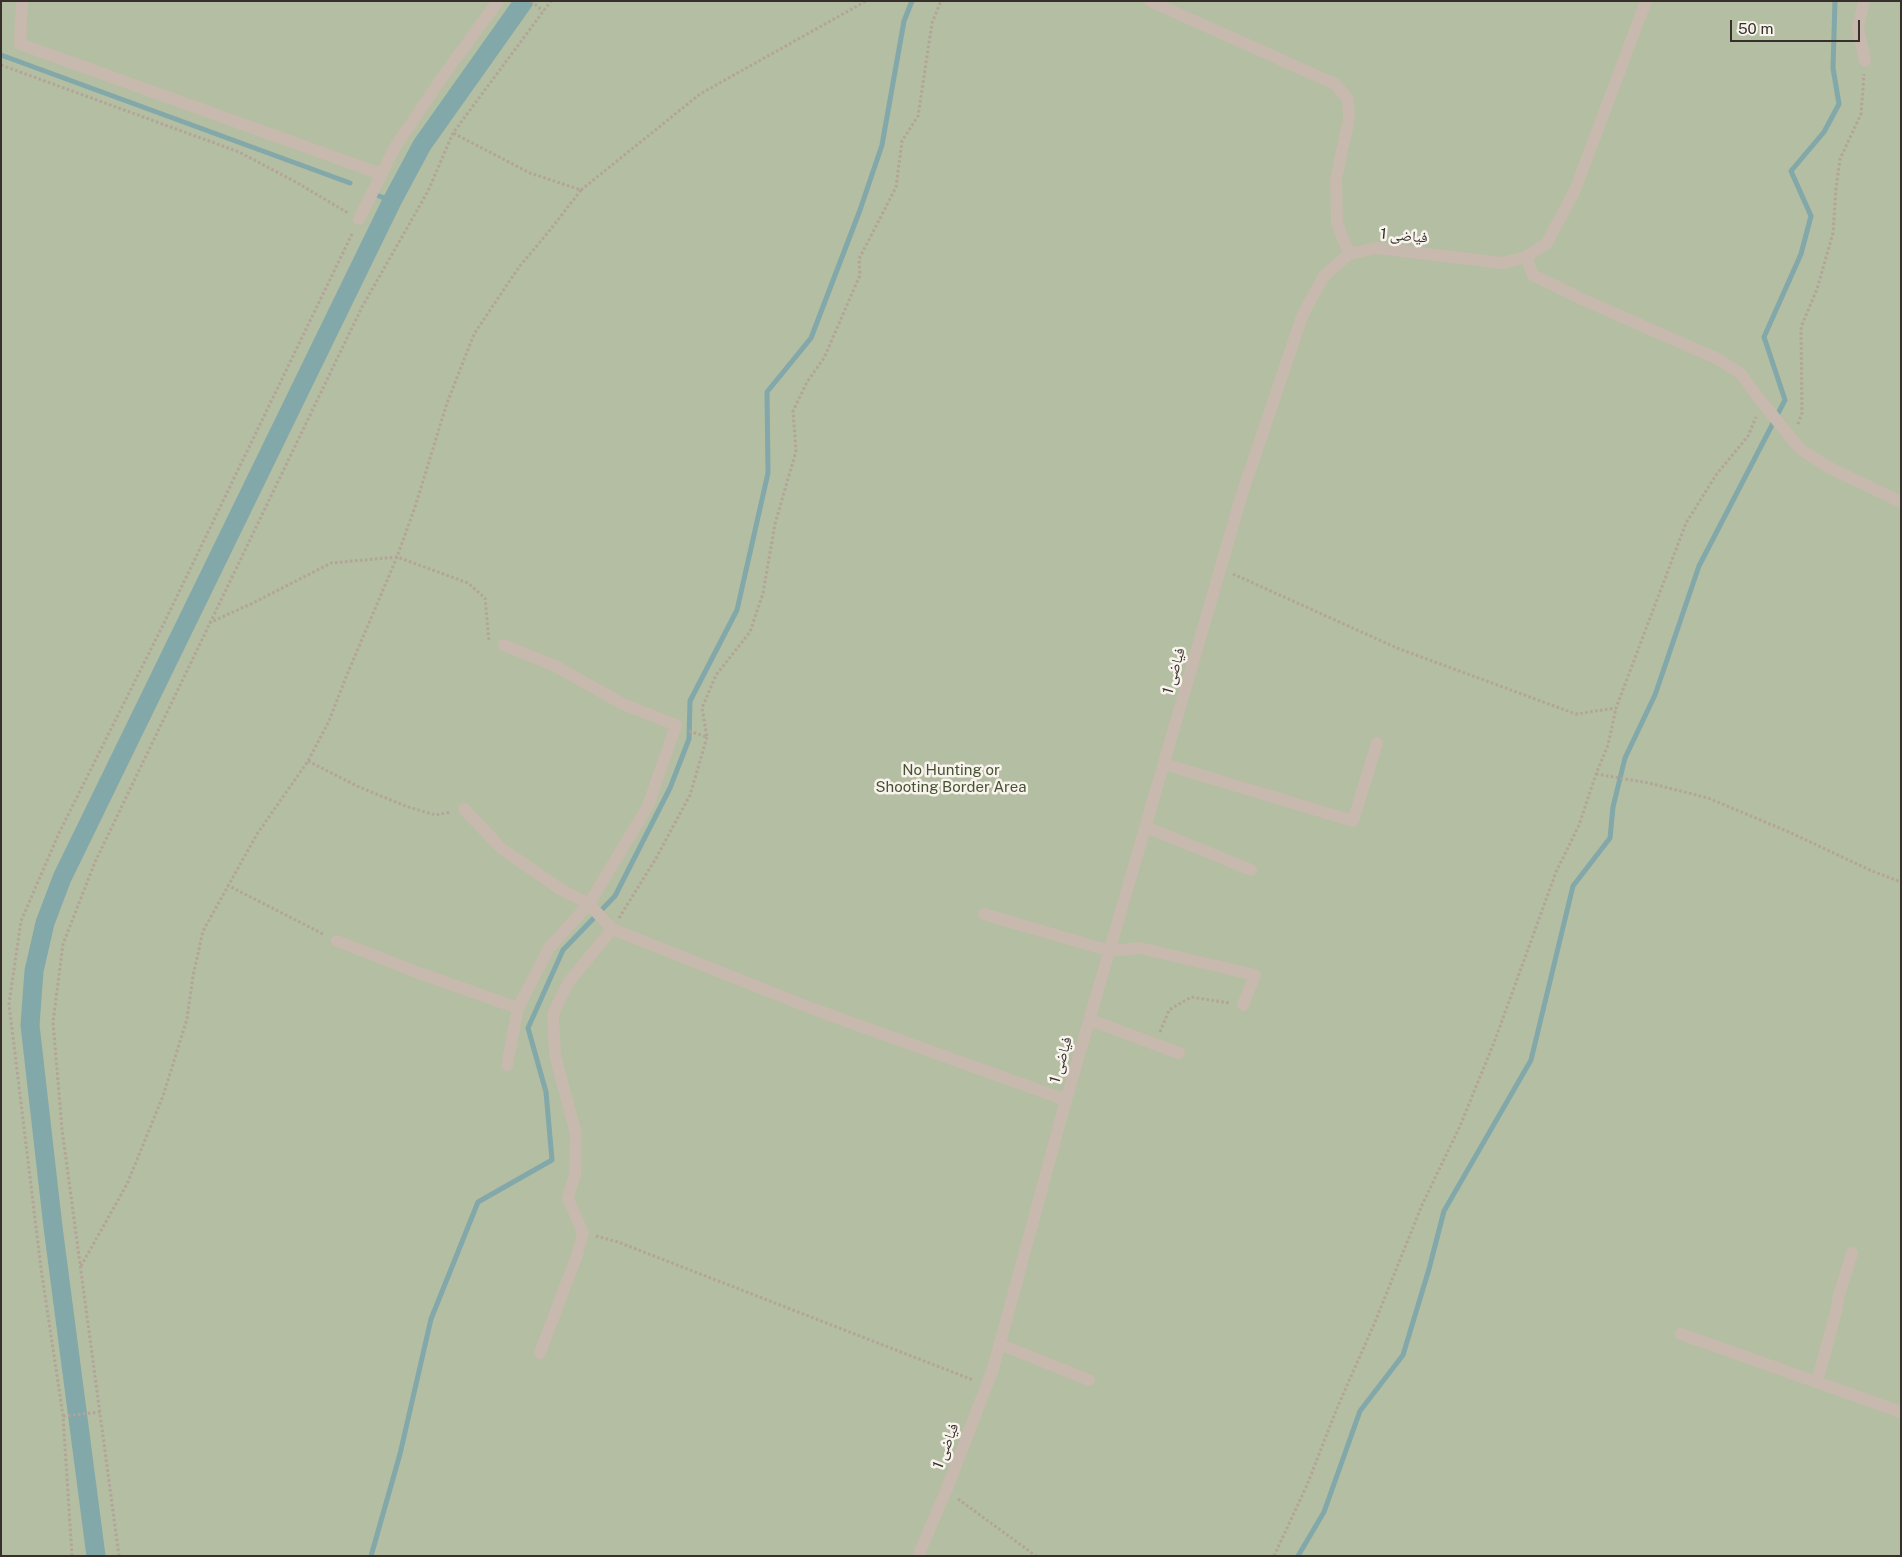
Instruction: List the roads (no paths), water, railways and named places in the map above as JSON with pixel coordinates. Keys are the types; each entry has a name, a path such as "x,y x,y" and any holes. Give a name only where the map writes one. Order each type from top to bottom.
{"street":[{"path":"22,1 20,44 381,174"},
{"path":"359,219 400,139 498,1"},
{"path":"1150,1 1335,84 1348,98 1349,119 1336,178 1337,223 1349,254"},
{"name":"فیاضی 1","path":"918,1556 946,1491 1000,1344 1066,1100 1242,494 1303,314 1324,276 1349,254 1376,248 1503,263 1526,257 1547,243 1575,190 1646,1"},
{"path":"1864,1 1858,29 1865,61"},
{"path":"1526,257 1533,275 1586,301 1718,359 1740,373 1800,449 1828,467 1901,502"},
{"path":"504,645 554,666 623,704 676,725 648,806 591,906 549,948 518,1008 507,1065"},
{"path":"1164,764 1353,821 1377,743"},
{"path":"464,809 502,848 560,889 591,906 608,926 816,1010 1066,1100"},
{"path":"1146,827 1251,870"},
{"path":"984,914 1110,950 1140,948 1254,975 1244,1005"},
{"path":"540,1353 577,1256 583,1233 568,1198 575,1174 576,1134 555,1055 553,1014 568,983 608,926"},
{"path":"337,941 419,973 518,1008"},
{"path":"1090,1020 1180,1053"},
{"path":"1817,1382 1839,1295 1852,1253"},
{"path":"1681,1334 1901,1412"},
{"path":"1000,1344 1089,1380"}],"waterway":[{"path":"96,1556 53,1227 30,1025 34,971 45,923 62,878 392,201 422,145 524,1"},
{"path":"371,1556 400,1454 431,1319 478,1202 552,1160 546,1092 528,1028 563,950 615,896 670,788 689,739 690,701 737,610 768,473 767,392 811,338 860,210 882,145 904,21 912,1"},
{"path":"1298,1556 1324,1512 1360,1411 1403,1355 1444,1211 1531,1060 1573,886 1610,838 1613,807 1625,758 1655,695 1699,566 1785,400 1764,337 1801,254 1811,216 1791,171 1824,132 1839,104 1833,68 1835,1"},
{"path":"1,55 350,183"},
{"path":"379,196 392,201"}],"park label":[{"name":"No Hunting or Shooting Border Area","path":"951,778"}]}
